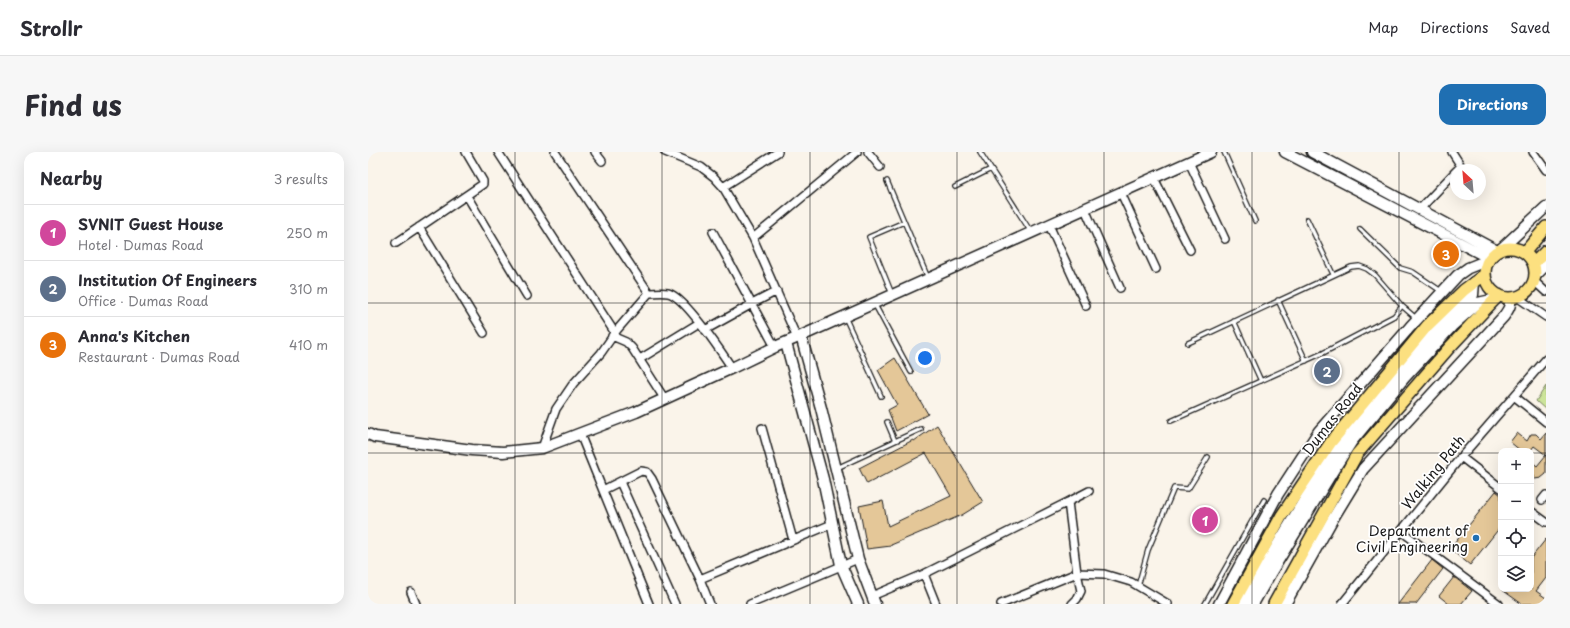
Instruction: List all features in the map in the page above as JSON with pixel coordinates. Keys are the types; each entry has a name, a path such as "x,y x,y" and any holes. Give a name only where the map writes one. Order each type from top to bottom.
{"main road":[{"path":"1525,252 1546,227"},
{"path":"1274,604 1357,454 1449,348 1505,297 1524,294 1530,288 1535,278 1534,263 1525,252 1513,247 1494,255 1485,267 1484,275 1489,287 1505,297"},
{"path":"1534,263 1546,250"},
{"name":"Dumas Road","path":"1233,604 1282,515 1331,442 1427,326 1474,282 1484,275"}],"street":[{"path":"396,243 468,196 483,184 484,181 466,152"},
{"path":"498,152 614,334 629,345 640,359 664,398"},
{"path":"555,152 649,294"},
{"path":"595,152 602,161"},
{"path":"665,152 701,167 714,177 723,187 753,238 799,337 821,408 858,559 874,600 1089,491"},
{"path":"723,187 778,152"},
{"path":"753,238 857,152"},
{"path":"868,152 880,167"},
{"path":"368,434 375,437 472,450 503,452 542,448 636,412 786,342 845,317 1211,152"},
{"path":"1285,152 1494,255"},
{"path":"1312,152 1420,209 1494,255"},
{"path":"1452,152 1460,164"},
{"path":"1533,152 1546,170"},
{"path":"1189,162 1225,239"},
{"path":"1154,178 1190,250"},
{"path":"1420,209 1450,178"},
{"path":"1121,192 1156,269"},
{"path":"468,196 527,296"},
{"path":"1219,604 1278,494 1319,431 1417,319 1463,271 1494,255 1546,207"},
{"path":"1085,209 1120,288"},
{"path":"1049,225 1086,306"},
{"path":"419,227 484,333"},
{"path":"713,232 775,347"},
{"path":"1546,265 1535,278 1546,292"},
{"path":"1242,604 1324,467 1350,431 1399,371 1446,319 1473,295 1474,282"},
{"path":"705,330 777,291"},
{"path":"542,448 556,409 573,384 601,353 614,334 649,294 668,293 676,296 705,330 732,368"},
{"path":"1253,604 1352,441 1405,377 1452,326 1478,304 1505,297 1546,317"},
{"path":"1285,604 1332,520 1364,469 1504,316 1509,308 1510,302 1505,297"},
{"path":"640,359 700,324"},
{"path":"786,342 823,479 841,565 858,604"},
{"name":"Walking Path","path":"1342,604 1460,457 1546,359"},
{"path":"1514,396 1546,422"},
{"path":"762,428 793,540"},
{"path":"580,434 649,604"},
{"path":"1460,457 1498,486"},
{"path":"603,490 641,471 647,472 652,479 700,579 710,604"},
{"path":"620,482 675,604"},
{"path":"1068,502 1077,573 1081,591 1077,599 1072,604"},
{"path":"1534,513 1546,522"},
{"path":"700,579 832,524"},
{"path":"1401,531 1499,604"},
{"path":"750,604 858,559"},
{"path":"1001,604 1077,573 1104,574 1131,582 1138,588 1168,604"},
{"path":"924,574 936,604"},
{"path":"412,592 416,604"}],"lane":[{"path":"980,152 1031,233"},
{"path":"1224,152 1255,221"},
{"path":"955,187 991,169"},
{"path":"887,181 928,279"},
{"path":"1307,219 1333,274"},
{"path":"893,295 869,237 904,222"},
{"path":"1360,229 1400,268 1413,272 1442,292"},
{"path":"1188,343 1333,274 1351,267 1359,266 1367,269 1375,275 1402,306 1417,319"},
{"path":"1278,300 1306,361"},
{"path":"874,304 911,372"},
{"path":"1171,421 1306,361 1394,316 1402,306"},
{"path":"845,317 882,396"},
{"path":"1234,321 1261,381"},
{"path":"887,422 896,441"},
{"path":"836,469 921,429"},
{"path":"1138,588 1148,550 1174,488 1188,489 1208,457"},
{"path":"1205,604 1264,500"}],"green space":[{"path":"1546,386 1546,410 1536,401"}],"building":[{"path":"895,358 928,414 896,431 888,410 897,405 878,370"},
{"path":"937,425 983,502 962,515 891,546 867,549 859,506 883,501 888,526 951,496 926,453 867,484 859,468 913,440 914,441"},
{"path":"1517,433 1527,441 1531,434 1536,434 1541,439 1546,433 1546,455 1534,446 1532,448 1517,448 1510,442"},
{"path":"1546,455 1546,474 1541,478 1535,479 1534,464 1537,466"},
{"name":"Department of Civil Engineering","path":"1496,491 1498,493 1498,530 1470,565 1450,549"},
{"path":"1546,539 1546,578 1536,591 1546,598 1546,604 1522,604 1505,592 1534,592 1534,554"},
{"path":"1432,560 1443,569 1416,604 1398,604"},
{"path":"1454,577 1472,591 1461,604 1449,604 1439,596"}],"place":[{"name":"Anna's Kitchen","path":"1446,254"},
{"name":"Institution Of Engineers","path":"1327,371"},
{"name":"SVNIT Guest House","path":"1205,520"},
{"name":"Department of Civil Engineering","path":"1476,538"}]}
